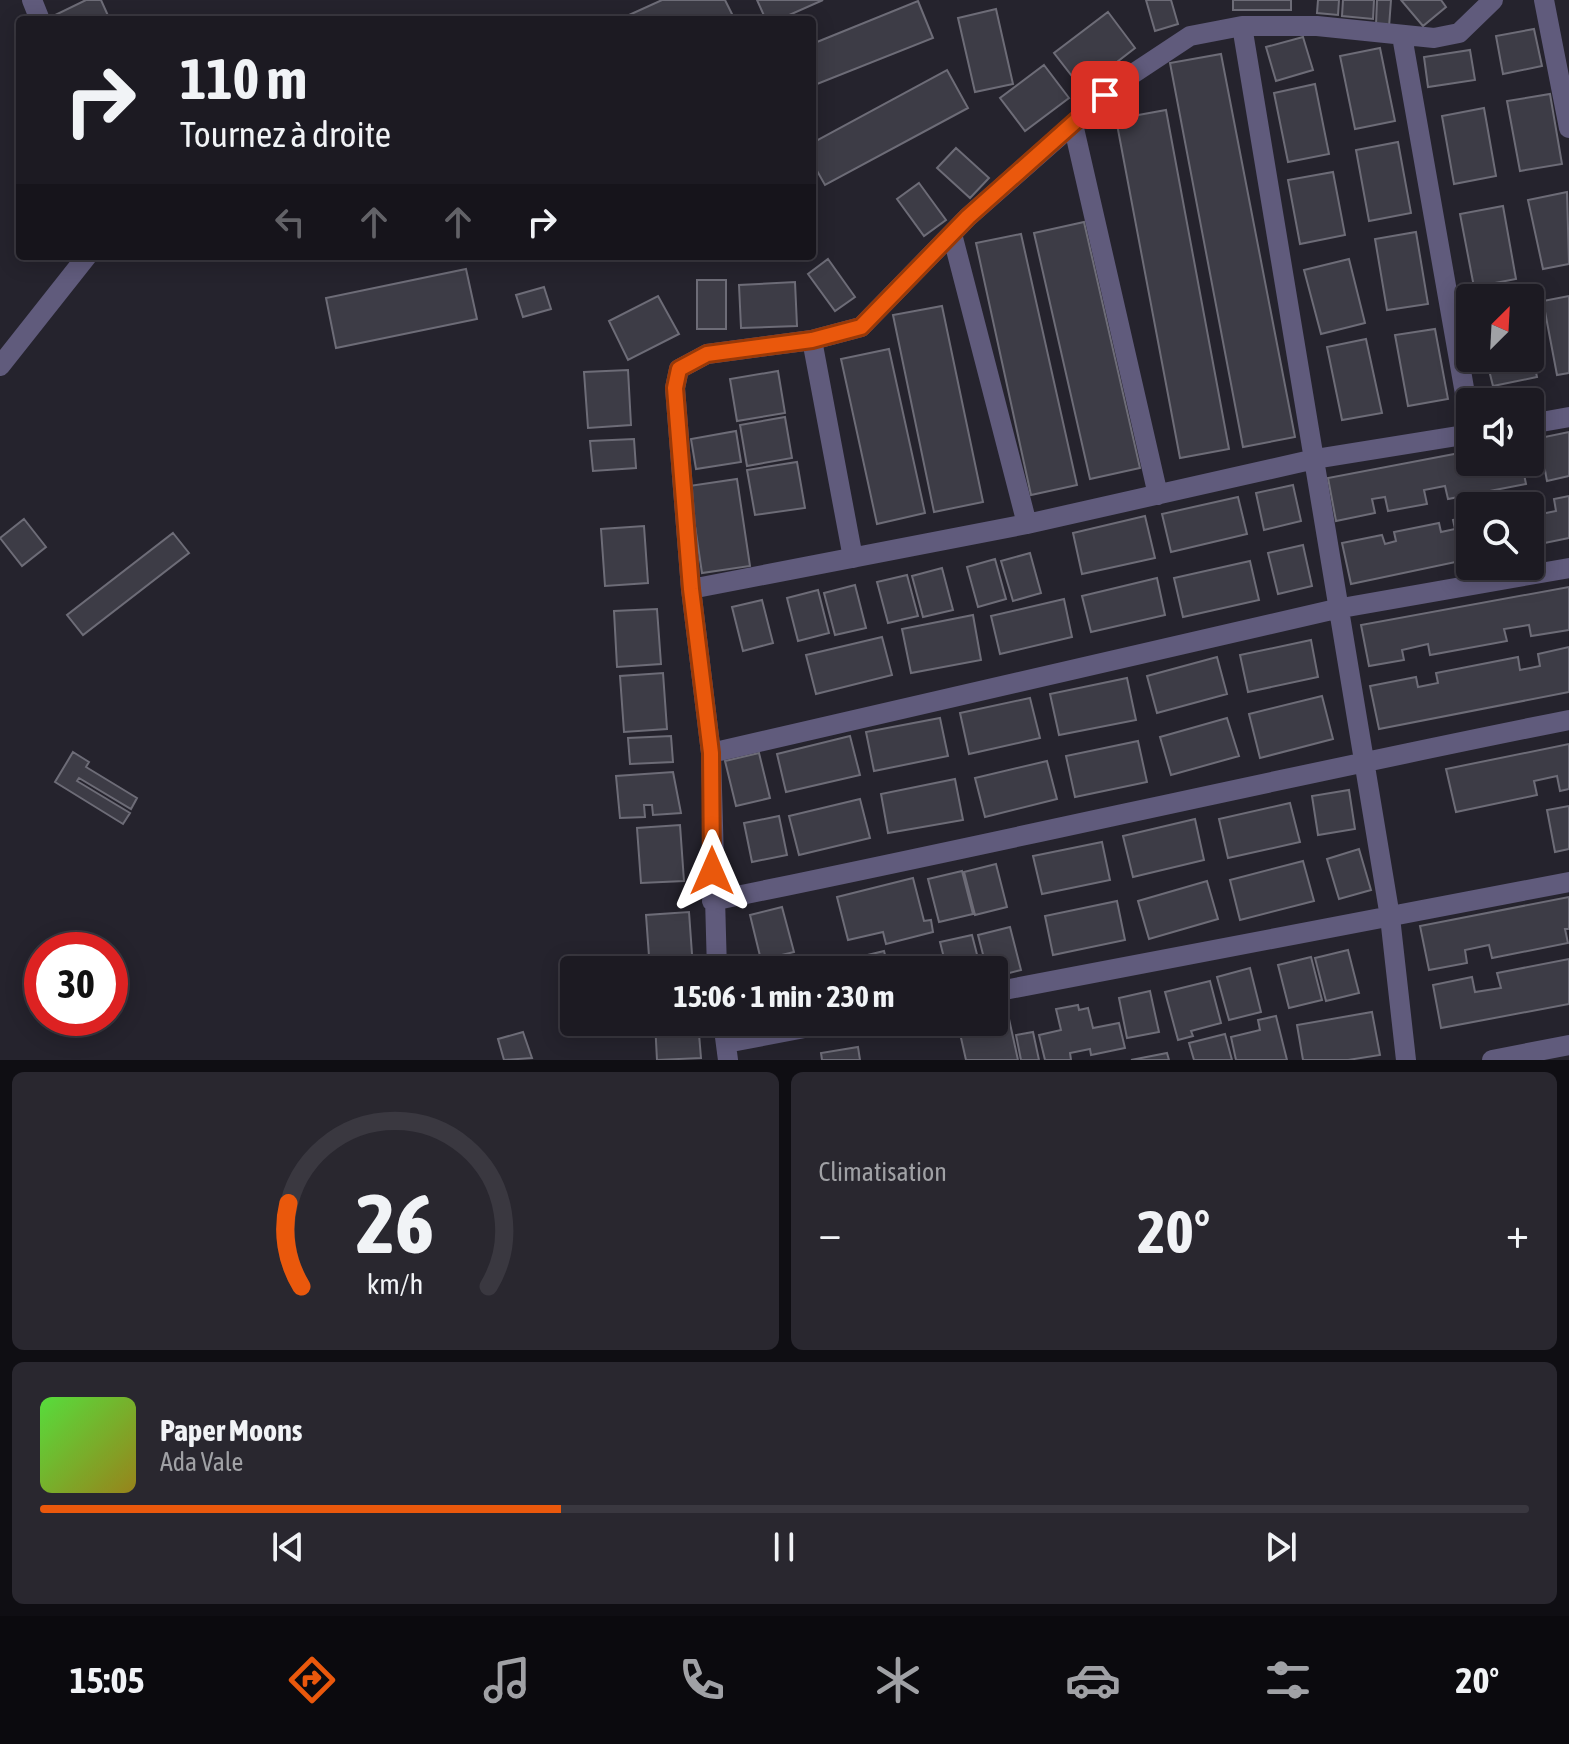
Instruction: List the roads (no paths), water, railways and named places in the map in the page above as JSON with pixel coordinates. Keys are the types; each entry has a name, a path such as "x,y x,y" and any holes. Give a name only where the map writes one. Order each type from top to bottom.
{"street":[{"path":"716,956 712,901 711,753 691,589 675,388 679,369 707,354 812,340 861,327 952,234 1073,124 1122,81 1190,36 1242,26 1317,26 1434,38 1459,33 1493,0"},
{"path":"1544,0 1569,128"},
{"path":"1242,26 1315,459 1336,609 1390,917 1406,1060"},
{"path":"1402,36 1464,388"},
{"path":"1073,124 1158,495"},
{"path":"952,234 1027,524"},
{"path":"0,366 84,260"},
{"path":"812,340 853,558"},
{"path":"1544,421 1569,417"},
{"path":"691,589 1027,524 1315,459 1456,436"},
{"path":"711,753 1336,609 1569,568"},
{"path":"712,901 1048,833 1362,762 1569,720"},
{"path":"1008,989 1569,882"},
{"path":"727,1051 783,1036"},
{"path":"1492,1060 1569,1045"}]}
